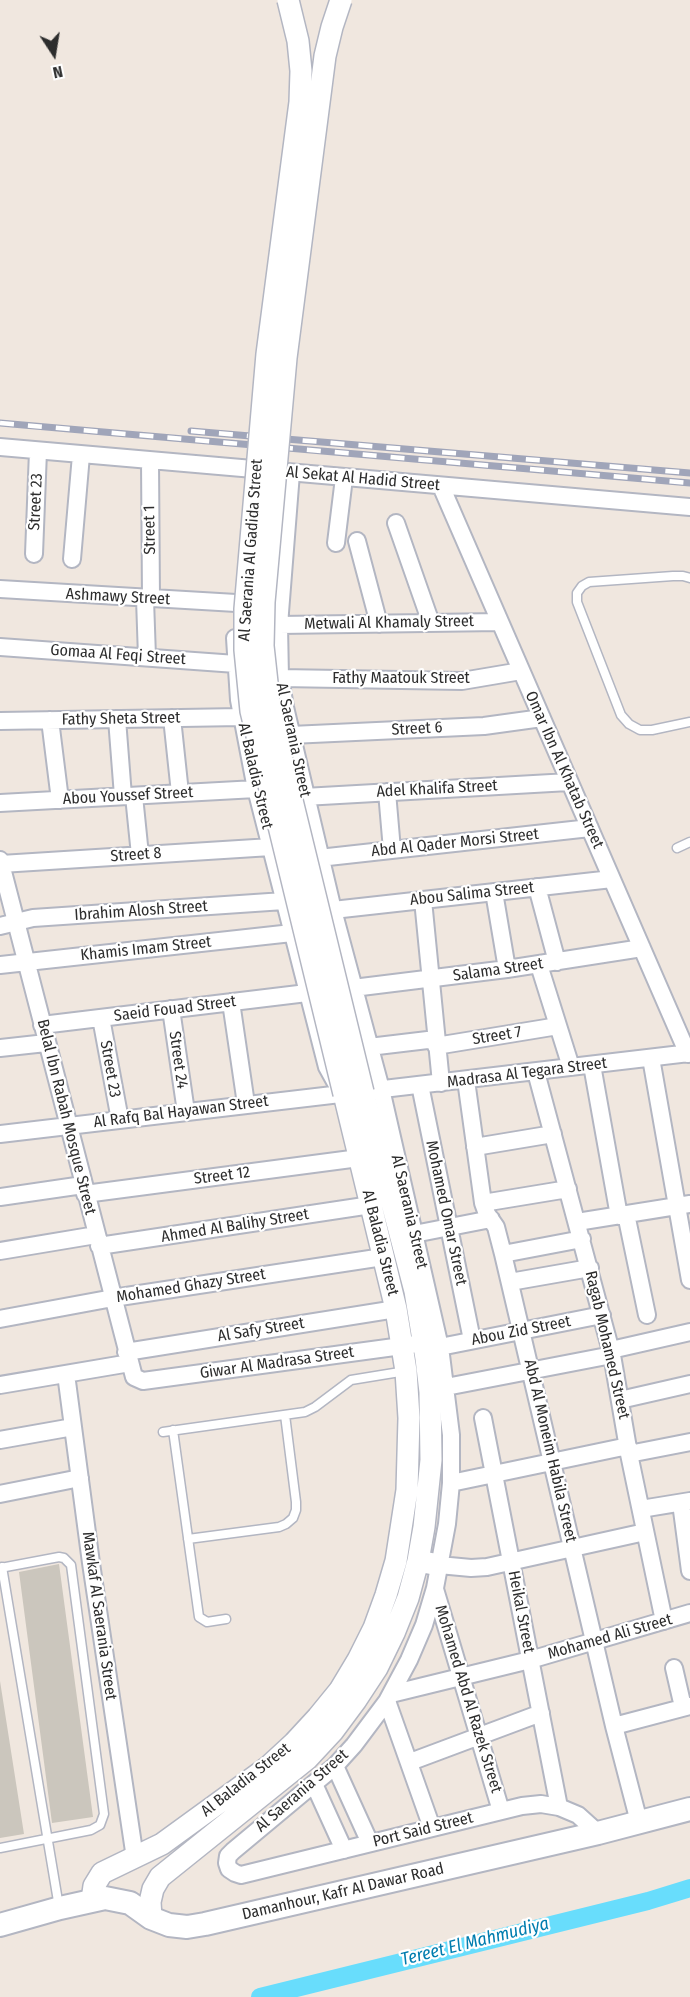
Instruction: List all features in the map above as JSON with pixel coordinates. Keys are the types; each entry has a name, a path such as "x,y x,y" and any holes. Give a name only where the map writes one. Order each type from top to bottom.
{"main road":[{"name":"Damanhour, Kafr Al Dawar Road","path":"0,1925 92,1899 105,1898 130,1903 151,1918 169,1925 187,1927 205,1924 598,1833 690,1809"}],"street":[{"name":"Al Saerania Al Gadida Street","path":"288,0 298,41 301,72 300,102 267,354 245,609 245,650 251,711 363,1092"},
{"name":"Al Saerania Al Gadida Street","path":"341,0 325,56 286,358 264,602 263,646 270,710 363,1092"},
{"name":"Al Sekat Al Hadid Street","path":"0,447 690,507"},
{"name":"Street 23","path":"34,554 38,451"},
{"path":"72,559 81,455"},
{"name":"Street 1","path":"147,657 150,461"},
{"name":"Al Baladia Street","path":"151,1918 150,1902 153,1888 160,1877 306,1759 333,1731 377,1668 408,1598 418,1561 424,1527 430,1460 432,1345 415,1291 363,1092 329,1075 256,789 241,717 236,664 236,603 247,469"},
{"name":"Al Saerania Street","path":"241,1875 234,1874 230,1869 227,1863 228,1856 335,1766 360,1738 389,1697 409,1660 424,1625 435,1588 447,1524 451,1483 451,1435 446,1387 432,1345 414,1234 363,1092 369,1047 304,797 280,678 279,625 291,473"},
{"path":"336,543 344,478"},
{"name":"Omar Ibn Al Khatab Street","path":"441,486 689,1053"},
{"path":"396,523 431,623"},
{"path":"357,541 379,624"},
{"name":"Ashmawy Street","path":"0,589 236,603"},
{"name":"Metwali Al Khamaly Street","path":"279,625 500,622"},
{"name":"Gomaa Al Feqi Street","path":"0,647 236,664"},
{"name":"Fathy Maatouk Street","path":"280,678 462,681 521,670"},
{"name":"Fathy Sheta Street","path":"0,721 241,717"},
{"path":"172,718 180,793"},
{"name":"Street 6","path":"291,735 484,726 542,718"},
{"path":"117,719 140,855"},
{"path":"50,720 60,800"},
{"name":"Adel Khalifa Street","path":"304,797 569,782"},
{"name":"Abou Youssef Street","path":"0,803 256,789"},
{"path":"387,792 392,850"},
{"name":"Abd Al Qader Morsi Street","path":"320,858 590,828"},
{"name":"Street 8","path":"1,862 271,847"},
{"name":"Belal Ibn Rabah Mosque Street","path":"1,862 8,924 26,962 129,1363"},
{"name":"Abou Salima Street","path":"333,910 612,879"},
{"path":"537,887 557,962"},
{"path":"494,892 507,969"},
{"path":"423,900 441,1083"},
{"name":"Ibrahim Alosh Street","path":"8,924 33,918 284,901"},
{"name":"Khamis Imam Street","path":"0,965 292,933"},
{"name":"Salama Street","path":"353,988 507,969 642,948"},
{"path":"538,964 572,1068"},
{"name":"Saeid Fouad Street","path":"42,1024 307,993"},
{"path":"231,1002 246,1104"},
{"name":"Street 24","path":"171,1009 186,1112"},
{"name":"Street 23","path":"101,1018 120,1120"},
{"name":"Street 7","path":"369,1047 436,1043 558,1026"},
{"path":"0,1048 46,1043"},
{"name":"Madrasa Al Tegara Street","path":"363,1092 689,1053"},
{"path":"651,1058 683,1205 690,1280"},
{"path":"592,1065 623,1215 647,1315"},
{"name":"Ragab Mohamed Street","path":"536,1072 611,1353 640,1509 664,1621"},
{"name":"Abd Al Moneim Habila Street","path":"466,1080 483,1203 496,1227 503,1254 594,1643 639,1822"},
{"name":"Mohamed Omar Street","path":"420,1085 472,1340"},
{"name":"Al Baladia Street","path":"92,1899 94,1886 102,1873 162,1844 268,1767 294,1743 326,1708 358,1660 374,1628 386,1595 403,1526 409,1454 406,1371 396,1309 359,1158 363,1092"},
{"name":"Al Rafq Bal Hayawan Street","path":"0,1134 363,1092"},
{"path":"475,1147 553,1134"},
{"name":"Street 12","path":"0,1197 359,1158"},
{"path":"483,1203 568,1189"},
{"name":"Ahmed Al Balihy Street","path":"0,1251 98,1241 371,1205"},
{"path":"577,1222 683,1205"},
{"path":"414,1234 491,1219"},
{"path":"503,1254 582,1239"},
{"name":"Mohamed Ghazy Street","path":"0,1319 112,1298 383,1257"},
{"path":"510,1282 590,1268"},
{"name":"Al Safy Street","path":"0,1385 129,1363 396,1309"},
{"name":"Abou Zid Street","path":"432,1345 472,1340 602,1315"},
{"path":"446,1387 611,1353 690,1332"},
{"name":"Giwar Al Madrasa Street","path":"129,1363 137,1379 144,1381 403,1346 432,1345"},
{"name":"Mawkaf Al Saerania Street","path":"66,1374 135,1858"},
{"path":"620,1400 690,1384"},
{"name":"Heikal Street","path":"483,1418 559,1807"},
{"path":"0,1440 73,1427"},
{"path":"451,1483 553,1462 690,1442"},
{"path":"0,1494 80,1478"},
{"path":"640,1509 685,1502 690,1571"},
{"path":"418,1561 471,1568 511,1562 645,1532"},
{"name":"Mohamed Abd Al Razek Street","path":"435,1588 501,1811"},
{"name":"Mohamed Ali Street","path":"389,1697 594,1643 690,1613"},
{"path":"614,1726 687,1707 674,1668"},
{"path":"389,1697 432,1828"},
{"path":"410,1762 541,1713"},
{"path":"335,1766 370,1843"},
{"path":"314,1784 344,1850"},
{"name":"Port Said Street","path":"241,1875 522,1806 541,1804 559,1807 578,1815 598,1833"}],"lane":[{"path":"690,578 674,576 589,582 577,593 577,602 621,715 629,724 640,730 652,730 690,722"},
{"path":"677,848 690,842"},
{"path":"163,1432 310,1410 351,1380 406,1371"},
{"path":"188,1539 279,1527 293,1518 296,1502 285,1415"},
{"path":"173,1430 199,1617 207,1622 226,1619"},
{"path":"0,1848 48,1839 96,1828 100,1825 104,1814 73,1570 69,1561 59,1557 1,1568 48,1839 60,1908"}],"building":[{"path":"59,1564 93,1817 52,1823 19,1572"},
{"path":"0,1681 24,1834 0,1838"}],"waterway":[{"name":"Tereet El Mahmudiya","path":"260,1997 648,1901 690,1888"}],"railway":[{"path":"0,423 690,483"},
{"path":"191,431 690,473"}]}
